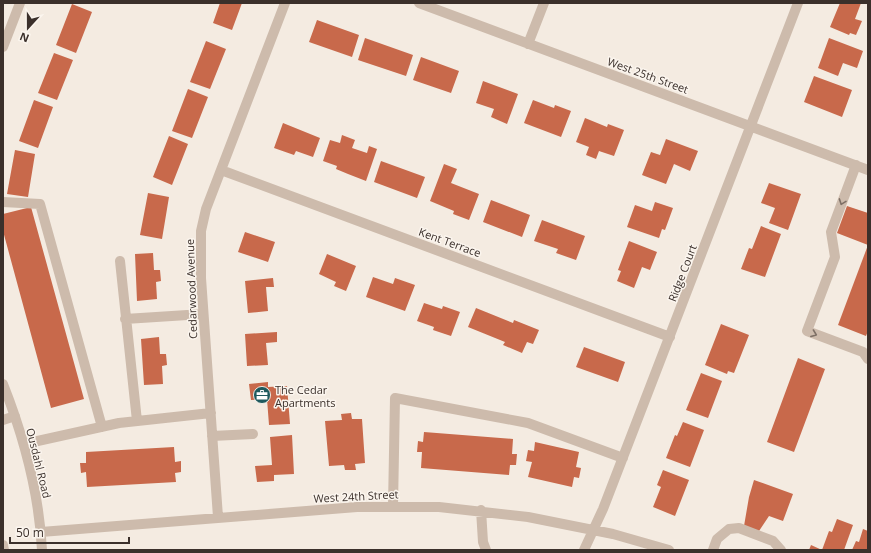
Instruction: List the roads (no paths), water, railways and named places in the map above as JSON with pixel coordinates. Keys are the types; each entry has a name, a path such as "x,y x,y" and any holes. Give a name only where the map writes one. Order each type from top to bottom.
{"street":[{"path":"3,47 20,3"},
{"name":"Cedarwood Avenue","path":"218,517 203,314 201,231 206,210 285,3"},
{"name":"West 25th Street","path":"419,3 868,170"},
{"path":"528,44 544,3"},
{"name":"Ridge Court","path":"584,550 603,509 623,458 798,3"},
{"path":"856,165 831,232 835,257 807,331 863,352 868,359"},
{"name":"Kent Terrace","path":"221,170 670,337"},
{"path":"3,202 40,204 102,427"},
{"path":"120,261 137,421"},
{"path":"125,319 203,314"},
{"name":"Ousdahl Road","path":"3,384 15,416 31,470 41,532 42,550"},
{"path":"393,506 395,398 528,423 623,458"},
{"path":"24,444 137,421 211,413"},
{"path":"3,420 15,416"},
{"path":"212,436 253,434"},
{"name":"West 24th Street","path":"41,532 218,517 393,506 482,510 528,516 593,529 669,550"},
{"path":"482,510 483,542 486,550"},
{"path":"713,550 717,539 729,529 739,528 773,541 781,550"},
{"path":"3,545 4,550"}],"place":[{"name":"The Cedar Apartments","path":"262,395"}]}
